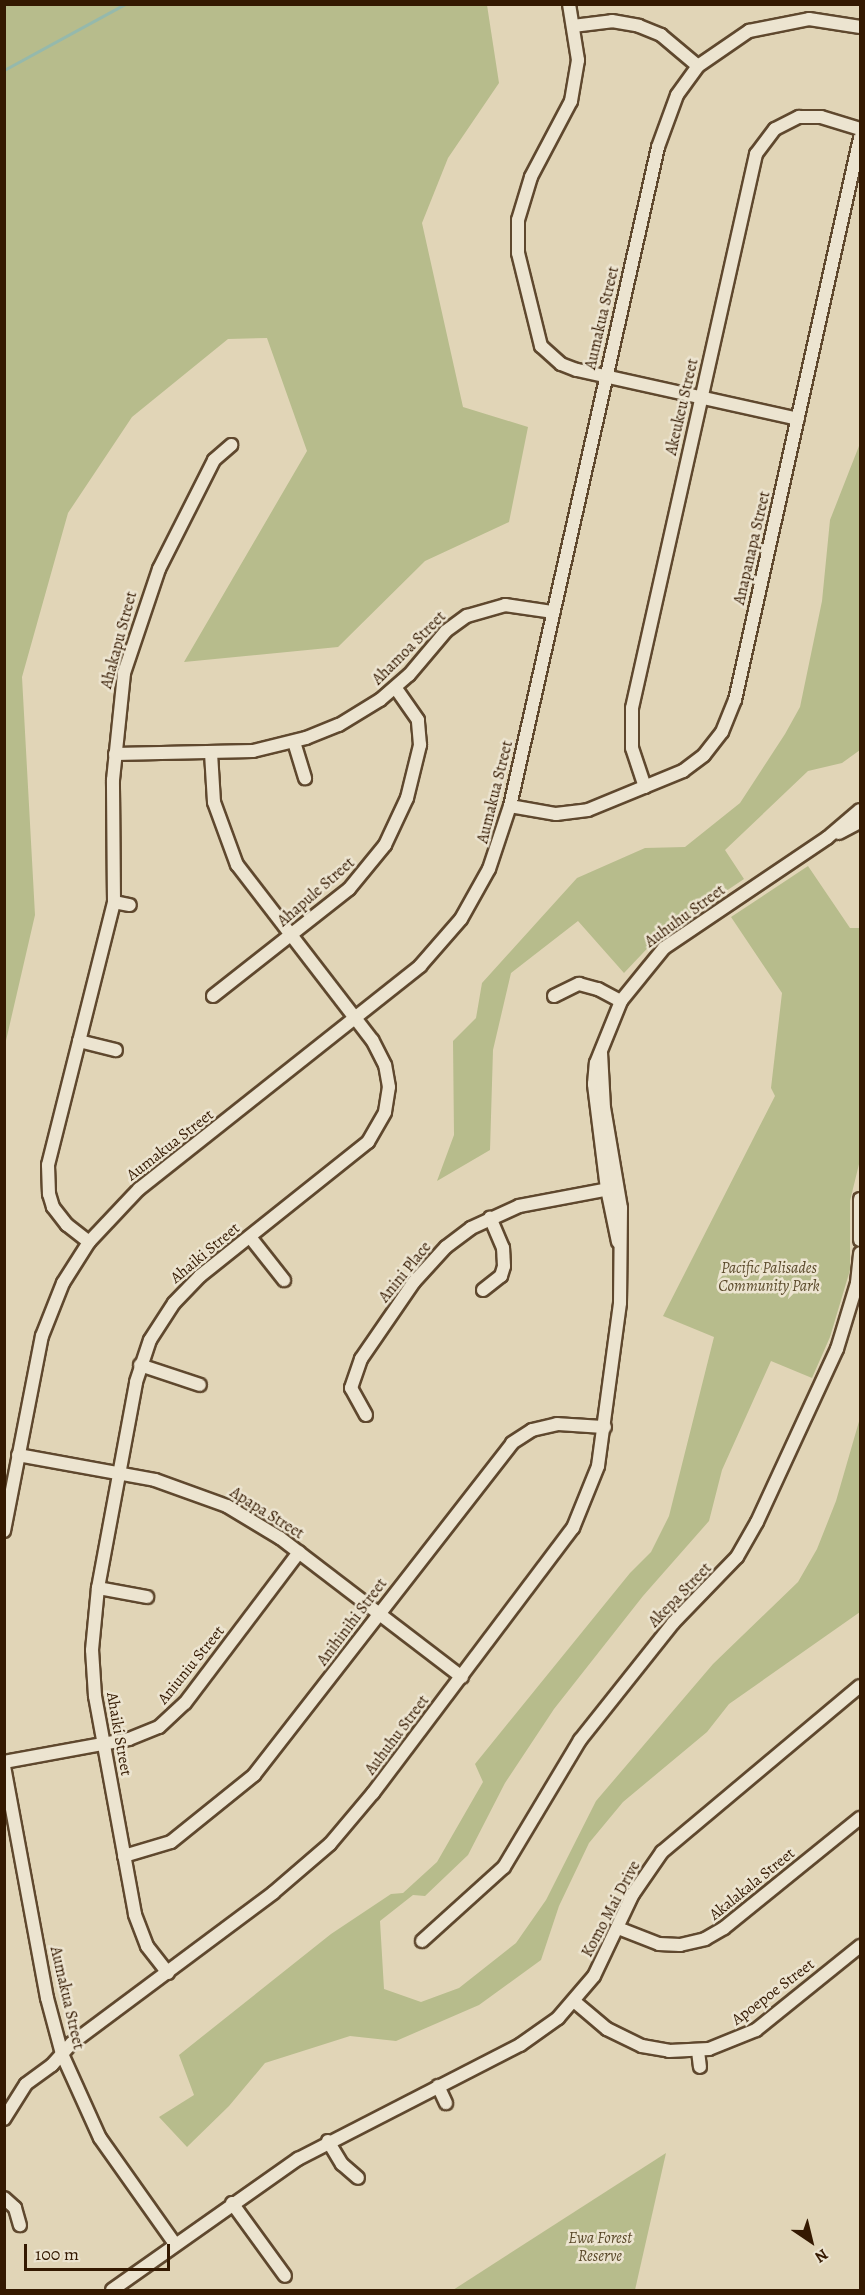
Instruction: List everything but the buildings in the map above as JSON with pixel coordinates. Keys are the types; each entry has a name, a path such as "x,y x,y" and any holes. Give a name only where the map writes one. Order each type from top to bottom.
{"street":[{"path":"569,4 578,60 573,95 560,128 525,190 518,220 518,253 541,346 561,364 606,377 798,419"},
{"name":"Aumakua Street","path":"4,1531 45,1327 63,1283 89,1242 139,1189 420,966 461,919 489,869 510,806 663,124 677,95 698,66 738,36 778,22 821,19 861,27"},
{"path":"573,26 612,21 639,26 661,34 698,66"},
{"name":"Akeukeu Street","path":"645,787 632,748 632,708 760,144 782,123 799,117 821,117 861,129"},
{"name":"Anapanapa Street","path":"510,806 568,814 645,787 694,763 714,744 729,718 861,138"},
{"name":"Ahakapu Street","path":"89,1242 59,1217 47,1180 114,902 115,754 124,673 148,594 214,460 231,444"},
{"name":"Ahamoa Street","path":"115,754 253,751 294,742 339,725 396,688 446,631 467,616 505,605 554,612"},
{"name":"Ahapule Street","path":"213,996 359,879 399,819 420,737 414,711 396,688"},
{"path":"294,742 305,778"},
{"name":"Ahaiki Street","path":"168,1973 147,1946 138,1926 104,1744 92,1650 98,1588 140,1365 150,1340 174,1303 200,1276 357,1153 381,1122 388,1100 385,1065 355,1019 245,878 230,851 214,802 211,753"},
{"name":"Auhuhu Street","path":"4,2119 26,2084 294,1876 330,1844 462,1677 573,1528 592,1488 605,1427 621,1303 623,1234 612,1188 601,1053 621,1001 663,948 827,838 861,810"},
{"name":"Auhuhu Street","path":"827,838 861,822"},
{"path":"114,902 130,905"},
{"path":"554,996 579,984 598,989 621,1001"},
{"path":"79,1041 116,1050"},
{"name":"Anini Place","path":"366,1415 351,1388 360,1359 430,1263 459,1236 490,1218 534,1201 612,1188"},
{"path":"861,1199 861,1240"},
{"path":"483,1290 501,1276 504,1266 503,1248 490,1218"},
{"path":"250,1237 284,1280"},
{"name":"Akepa Street","path":"422,1941 504,1867 580,1740 673,1623 712,1586 742,1549 837,1348 857,1283 861,1253"},
{"path":"140,1365 200,1385"},
{"name":"Anihinihi Street","path":"124,1856 171,1842 241,1787 275,1751 512,1443 532,1430 557,1424 605,1427"},
{"name":"Apapa Street","path":"18,1455 118,1473 209,1497 250,1518 299,1552 462,1677"},
{"name":"Aniuniu Street","path":"4,1764 141,1736 177,1712 299,1552"},
{"path":"98,1588 147,1597"},
{"name":"Komo Mai Drive","path":"112,2290 232,2203 328,2141 531,2038 575,2002 594,1976 642,1878 662,1852 861,1686"},
{"name":"Aumakua Street","path":"4,1764 47,1998 62,2054 100,2138 175,2244"},
{"name":"Akalakala Street","path":"618,1928 659,1944 680,1945 705,1939 724,1928 861,1818"},
{"name":"Apoepoe Street","path":"575,2002 607,2029 630,2042 669,2051 698,2051 733,2042 756,2030 861,1946"},
{"path":"698,2051 700,2067"},
{"path":"438,2086 446,2103"},
{"path":"328,2141 342,2164 358,2178"},
{"path":"4,2198 15,2208 20,2225"},
{"path":"232,2203 285,2276"}],"green space":[{"path":"5,4 487,5 499,83 448,158 422,223 463,407 528,427 509,522 425,561 338,647 184,662 307,451 267,338 228,339 132,417 68,513 22,677 35,915 5,1045"},
{"path":"860,413 860,750 842,763 808,771 725,850 744,879 659,936 624,973 578,921 511,973 493,1050 490,1150 437,1181 454,1135 453,1041 476,1018 482,983 577,878 645,848 685,847 740,803 800,707 822,601 830,520 859,446"},
{"name":"Pacific Palisades Community Park","path":"808,866 850,928 860,928 860,1160 850,1201 850,1270 830,1337 812,1378 771,1361 722,1470 709,1521 643,1596 554,1709 505,1783 468,1855 425,1896 413,1895 380,1921 384,1989 421,2002 459,1988 516,1943 546,1900 596,1801 713,1664 798,1582 817,1549 836,1501 860,1418 860,1612 729,1704 707,1732 623,1802 589,1843 559,1906 541,1960 479,2005 396,2041 350,2036 265,2063 229,2106 187,2147 159,2117 194,2095 179,2055 331,1934 391,1894 403,1893 437,1862 483,1782 475,1764 630,1573 651,1552 669,1516 714,1337 663,1316 775,1096 771,1088 782,993 731,917"},
{"name":"Ewa Forest Reserve","path":"666,2153 635,2290 453,2290"}],"waterway":[{"path":"4,70 125,4"}]}
